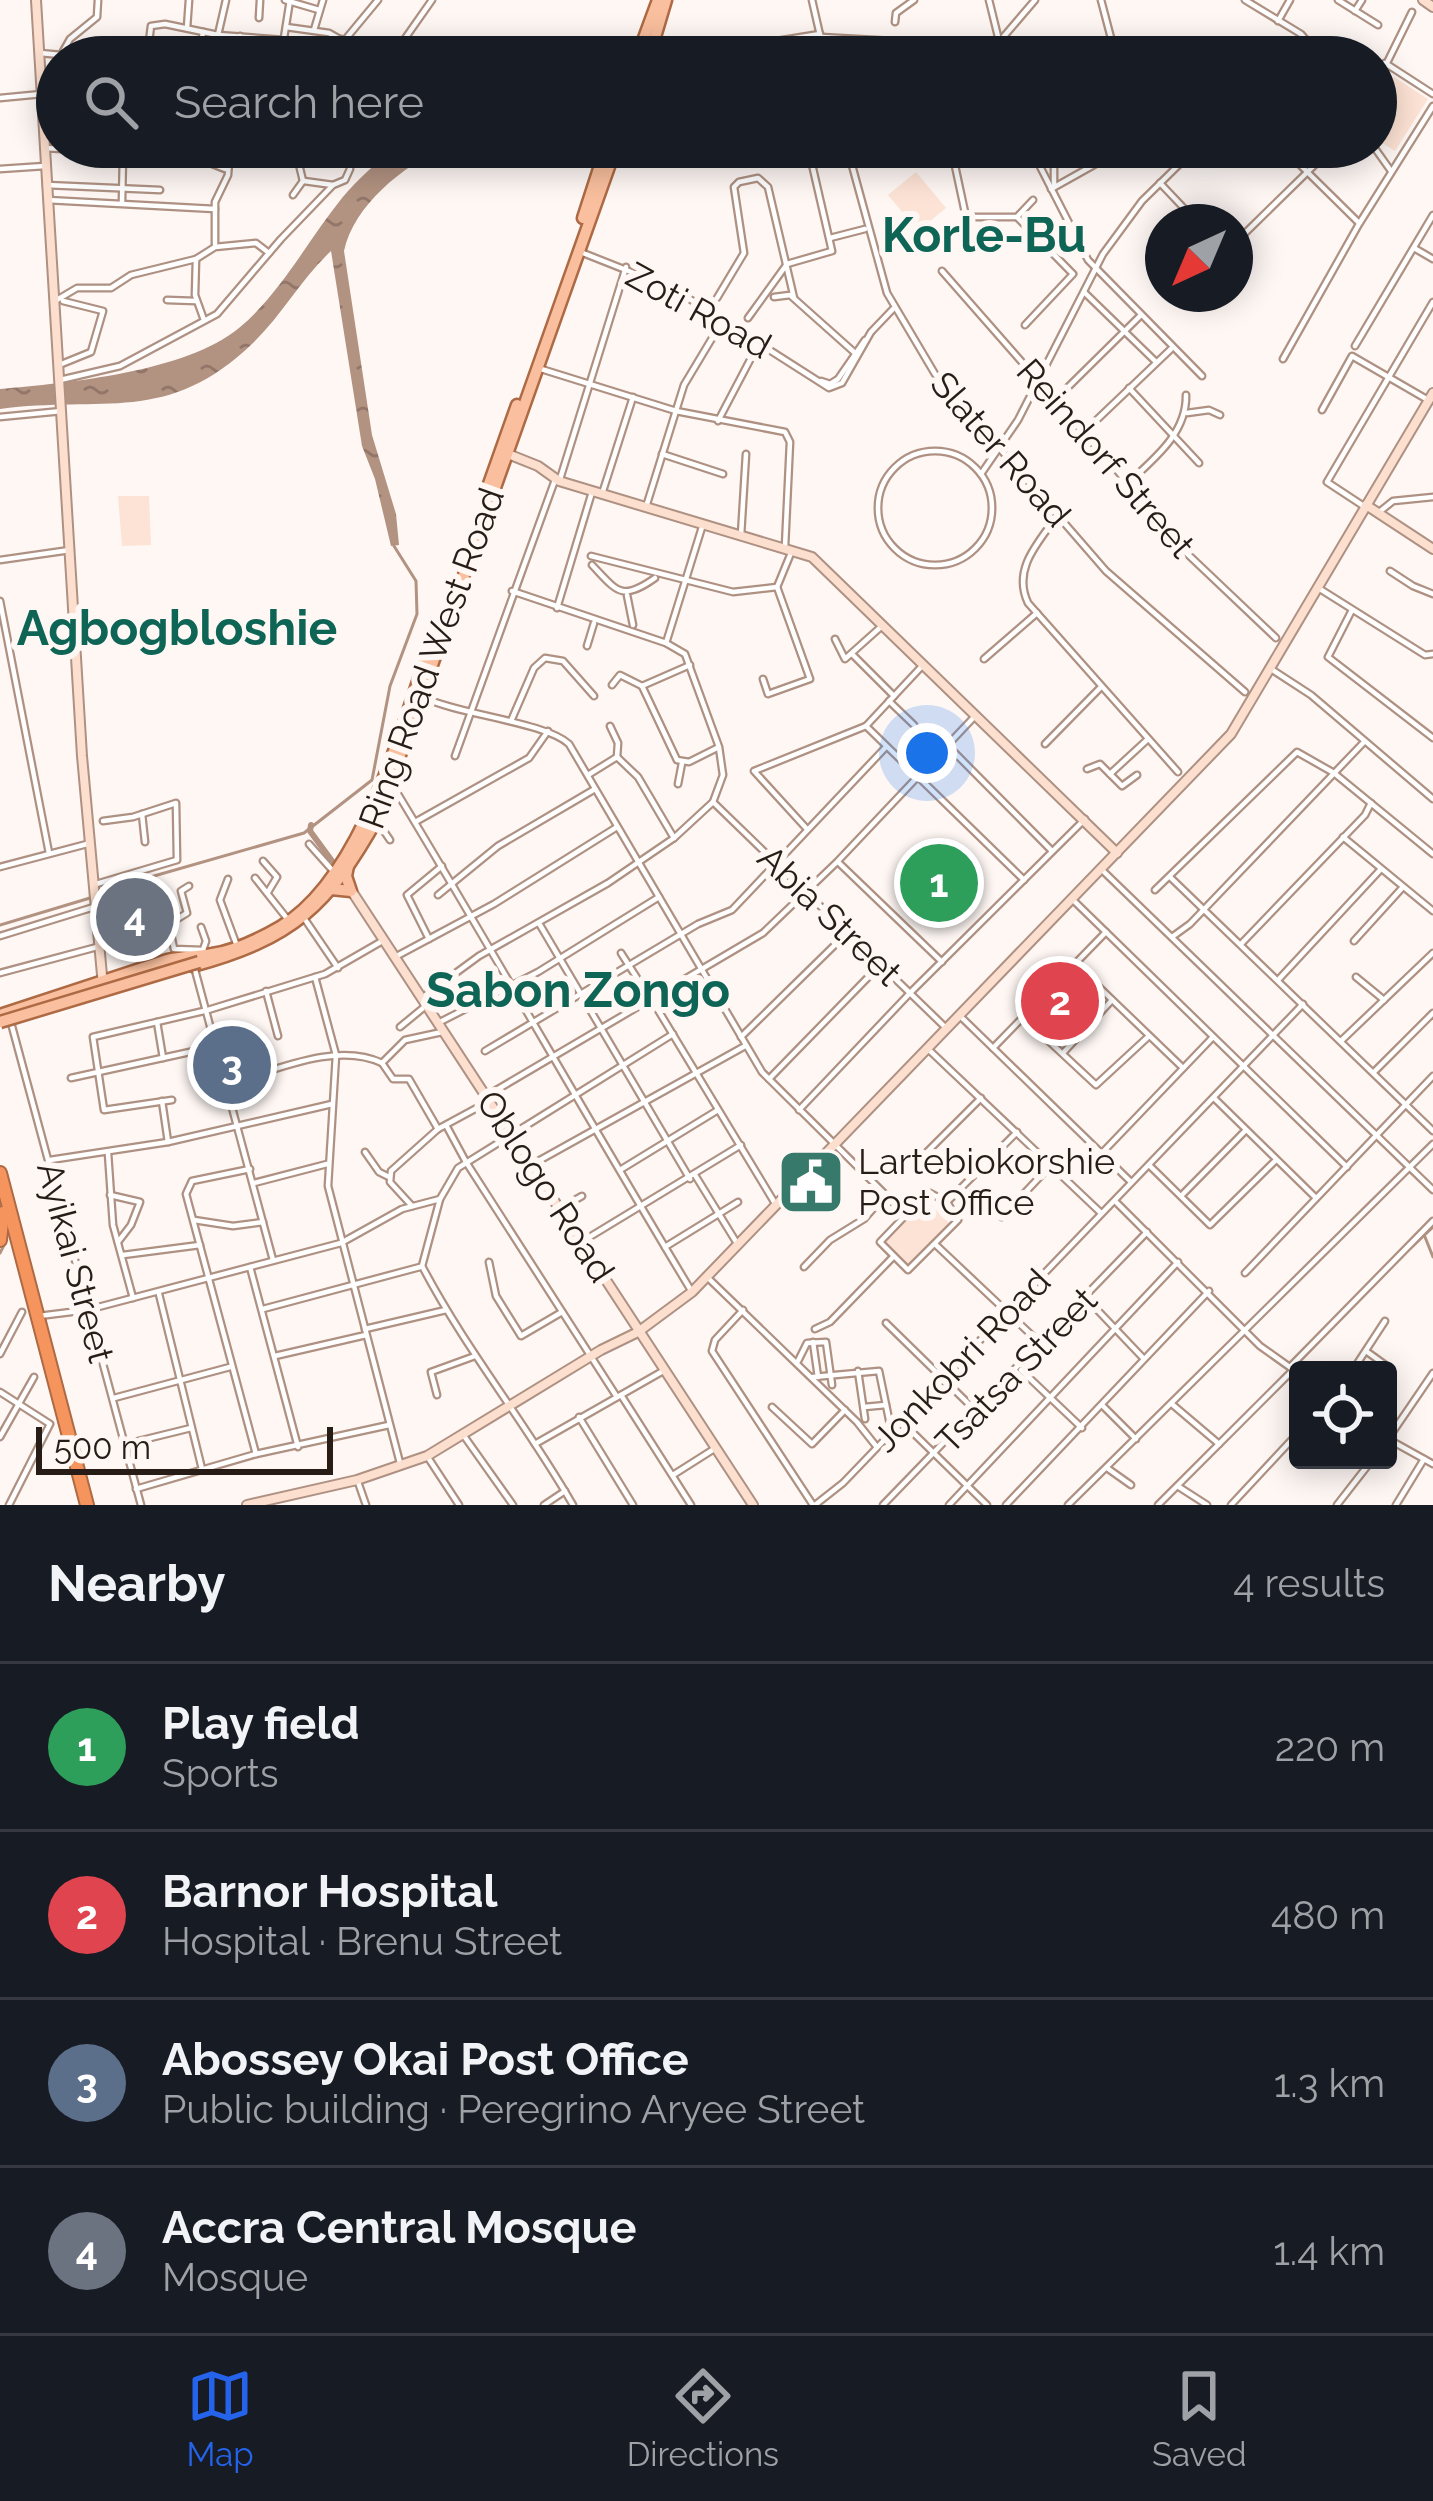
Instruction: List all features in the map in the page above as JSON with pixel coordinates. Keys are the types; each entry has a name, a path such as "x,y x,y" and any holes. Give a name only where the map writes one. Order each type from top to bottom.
{"highway":[{"path":"0,1172 7,1239 16,1246 29,1285 30,1314 84,1505"},
{"path":"2,1208 84,1505"}],"main road":[{"path":"36,0 39,36"},
{"path":"646,36 662,0"},
{"path":"654,36 662,0"},
{"path":"1423,0 1433,7"},
{"path":"45,168 99,965 94,987"},
{"path":"599,168 514,414 508,454 557,480 812,557 1115,849"},
{"name":"Ring Road West Road","path":"2,1019 94,987 262,944 304,917 327,892 373,804 508,454 608,168"},
{"path":"247,1505 357,1480 427,1456 638,1332 692,1292 1231,734 1430,401"},
{"name":"Ring Road West Road","path":"2,1019 237,946 289,921 349,863 392,784 423,702 461,574 508,454"},
{"path":"1365,506 1433,549"},
{"path":"349,863 346,875 351,890"},
{"name":"Oblogo Road","path":"336,874 443,1026 753,1505"},
{"path":"327,892 338,887 351,890"},
{"name":"Ring Road West Road","path":"94,987 116,975 195,953 204,958"},
{"name":"Ring Road West Road","path":"2,1019 94,987 204,958"},
{"path":"99,965 116,975"}],"street":[{"path":"74,36 97,17 98,0"},
{"path":"187,28 189,0"},
{"path":"218,35 226,0"},
{"path":"259,18 260,0"},
{"path":"314,30 323,0"},
{"path":"346,36 378,0"},
{"path":"407,36 432,0"},
{"path":"812,0 820,35"},
{"path":"895,22 896,14 914,0"},
{"path":"989,0 998,36"},
{"path":"1006,36 1035,0"},
{"path":"1101,0 1110,36"},
{"path":"1245,0 1303,36"},
{"path":"1278,21 1290,0"},
{"path":"1338,0 1378,25"},
{"path":"1355,11 1362,0"},
{"path":"285,36 288,1 319,10"},
{"path":"1397,40 1412,12"},
{"path":"150,36 151,26 165,24 240,36"},
{"path":"286,27 331,36"},
{"path":"203,32 204,36"},
{"path":"811,36 840,36"},
{"path":"1397,71 1433,94"},
{"path":"0,98 36,95"},
{"path":"1397,162 1433,106"},
{"path":"0,169 36,167"},
{"path":"122,202 123,168"},
{"path":"218,168 238,175"},
{"path":"214,247 218,191 227,168"},
{"path":"293,195 302,179 300,168"},
{"path":"60,382 120,366 218,314 333,185 345,180 350,168"},
{"path":"748,318 787,264 830,254 813,168"},
{"name":"Slater Road","path":"852,168 866,229 894,308 935,374 1106,571 1246,692"},
{"path":"955,168 964,216 1017,217 1073,274 1025,326"},
{"path":"1042,168 1088,260 1202,376"},
{"path":"1053,168 1053,188"},
{"path":"1053,188 1089,168"},
{"path":"978,471 1000,450 1103,254 1175,168"},
{"path":"1302,168 1359,224"},
{"path":"1253,225 1310,168"},
{"path":"1283,359 1393,168"},
{"path":"718,298 745,253 734,192 740,182 758,178 766,184 794,298"},
{"path":"302,179 333,185"},
{"path":"1160,183 1180,204"},
{"path":"46,185 160,190"},
{"path":"47,200 215,209"},
{"path":"1017,217 1034,200"},
{"path":"1355,346 1433,215"},
{"path":"830,238 866,229"},
{"path":"57,301 77,288 110,289 131,275 196,259 214,247 256,243 269,253"},
{"path":"1414,248 1433,259"},
{"name":"Zoti Road","path":"578,251 674,289 815,379 835,382 894,308"},
{"path":"1088,260 1103,254"},
{"path":"196,259 196,301 204,320"},
{"path":"455,755 557,480 626,267"},
{"name":"Reindorf Street","path":"942,272 1177,544 1276,638"},
{"path":"1084,292 1156,362"},
{"path":"774,297 784,293 794,298 857,355"},
{"path":"167,300 196,301"},
{"path":"57,301 103,311 91,352 59,365"},
{"path":"1365,506 1327,482 1433,302"},
{"path":"1056,399 1142,315"},
{"path":"646,507 684,385 723,320"},
{"path":"717,421 760,341"},
{"path":"1084,432 1173,347"},
{"path":"1322,410 1350,357 1430,401"},
{"path":"538,368 676,411 787,434 789,548 777,586 810,679 768,694 763,679"},
{"path":"1129,388 1198,463"},
{"path":"1128,483 1174,436 1186,413 1186,395"},
{"path":"557,608 634,398"},
{"path":"0,416 62,410"},
{"path":"1186,413 1209,410 1220,415"},
{"path":"935,451 956,455 978,471 991,496 991,517 974,550 933,566 908,559 893,548 879,524 877,505 884,479 898,463 916,453 935,451"},
{"path":"662,454 723,474"},
{"path":"741,535 746,454"},
{"path":"1378,513 1393,501 1433,497"},
{"path":"1058,516 1032,553 1021,580 1028,603 1178,772"},
{"path":"666,643 703,524"},
{"path":"0,560 70,550"},
{"path":"591,556 733,592 777,586"},
{"path":"592,565 611,587 627,592 658,576"},
{"path":"1390,571 1433,594"},
{"path":"1318,588 1425,655 1432,651"},
{"path":"400,1027 425,1000 491,951 540,925 674,838 713,802 723,775 719,746 685,654 666,643 512,592"},
{"path":"627,592 633,625"},
{"path":"0,601 50,853"},
{"path":"1352,610 1328,657 1433,737"},
{"path":"984,659 1037,613"},
{"path":"587,646 595,620"},
{"path":"835,639 844,659 883,625"},
{"path":"853,655 914,725"},
{"path":"510,724 541,659 562,662 594,696"},
{"path":"642,686 689,664"},
{"path":"808,829 754,770 866,726 923,665"},
{"path":"1271,669 1305,690 1433,799"},
{"path":"612,685 620,675 642,686 675,758 682,763"},
{"path":"1045,744 1102,686"},
{"path":"423,702 548,731 569,744 745,1046 769,1079 904,1214"},
{"path":"388,1177 406,1154 438,1129 763,933 976,715"},
{"path":"610,726 618,743 617,757"},
{"path":"866,726 1024,880"},
{"path":"416,822 529,758 548,731"},
{"path":"1110,774 1148,739"},
{"path":"1172,938 1364,742"},
{"path":"682,763 719,746"},
{"path":"948,746 1052,851"},
{"path":"485,1051 732,910 885,748"},
{"path":"1155,890 1294,753 1305,754 1334,773 1433,854"},
{"path":"588,775 617,757"},
{"path":"617,757 638,777 674,838"},
{"path":"678,784 682,763"},
{"path":"1087,769 1100,764 1122,786 1137,776"},
{"path":"392,784 692,1292"},
{"path":"438,895 498,846 595,789"},
{"path":"386,798 400,799"},
{"name":"Abia Street","path":"713,802 946,1028"},
{"path":"93,887 177,860 176,803 103,821"},
{"path":"1240,944 1365,815 1371,803"},
{"path":"142,814 145,842"},
{"path":"799,1110 1084,819"},
{"path":"376,820 390,840"},
{"path":"395,957 618,826"},
{"path":"1343,837 1433,911"},
{"path":"0,867 89,844"},
{"path":"309,844 336,874"},
{"path":"263,861 277,877 268,892"},
{"path":"837,862 942,962"},
{"path":"428,939 407,895 442,866"},
{"path":"1101,869 1433,1190"},
{"path":"1278,980 1381,869"},
{"path":"1170,877 1433,1131"},
{"path":"255,878 289,921"},
{"path":"228,879 220,900 237,946"},
{"path":"189,886 182,891 187,913 169,924 174,949 204,958"},
{"path":"1354,940 1404,886"},
{"path":"382,1064 404,1040 424,1039 660,897"},
{"path":"1072,899 1347,1167"},
{"path":"0,936 94,906"},
{"path":"304,917 338,968"},
{"path":"540,925 584,993 667,1142 738,1244"},
{"path":"201,927 208,1010 273,1260"},
{"path":"740,1037 848,932"},
{"path":"993,1048 1106,932"},
{"path":"172,1100 104,1110 93,1037 208,1010 315,977 385,940"},
{"path":"0,974 97,947"},
{"path":"621,953 776,1205"},
{"path":"1342,1040 1433,953"},
{"path":"769,1079 881,964"},
{"path":"1076,965 1183,1068"},
{"path":"315,977 336,1055 328,1186 400,1466"},
{"path":"1356,977 1384,1000"},
{"path":"266,991 278,1036"},
{"path":"1062,1054 1112,1000"},
{"name":"Jonkobri Road","path":"814,1505 843,1483 1303,1004"},
{"path":"1374,1072 1433,1013"},
{"path":"958,1016 1131,1182"},
{"path":"1024,1017 1098,1085 1149,1036"},
{"name":"Ayikai Street","path":"2,1019 50,1160 141,1505"},
{"path":"157,1022 164,1059"},
{"path":"573,1505 422,1266 440,1199 456,1170 673,1034"},
{"path":"1102,1153 1214,1037"},
{"path":"71,1078 240,1041"},
{"path":"532,1164 745,1046"},
{"path":"927,1048 1102,1214"},
{"path":"228,1084 336,1055 370,1058 382,1064 393,1079 408,1078 438,1129"},
{"path":"1245,1273 1433,1076"},
{"path":"920,1159 981,1098"},
{"path":"1214,1098 1316,1198"},
{"path":"162,1101 168,1142"},
{"path":"50,1160 168,1142 332,1104"},
{"path":"620,1170 718,1110"},
{"path":"446,1125 562,1312 691,1505"},
{"path":"1181,1196 1246,1130"},
{"path":"947,1202 1017,1132"},
{"path":"1068,1505 1433,1144"},
{"path":"583,1241 741,1145"},
{"path":"365,1152 412,1205"},
{"path":"108,1153 118,1242 133,1298"},
{"path":"1149,1165 1214,1224 1276,1160"},
{"path":"254,1184 327,1164"},
{"path":"1002,1217 1051,1165"},
{"path":"250,1169 192,1181 186,1197 256,1454"},
{"path":"928,1192 947,1202 958,1220 908,1270 880,1243 928,1192"},
{"path":"110,1195 140,1202 118,1242"},
{"path":"804,1267 830,1240 864,1219 885,1195"},
{"path":"561,1208 582,1196"},
{"path":"0,1354 30,1314 87,1310 341,1243 412,1205 440,1199"},
{"path":"1115,1201 1260,1346 1289,1366"},
{"path":"665,1247 738,1202"},
{"path":"194,1220 232,1226 263,1222"},
{"path":"1302,1361 1433,1221"},
{"name":"Tsatsa Street","path":"883,1505 1147,1232"},
{"path":"123,1255 201,1245"},
{"path":"935,1245 1041,1344"},
{"path":"814,1329 830,1322 893,1257"},
{"path":"488,1262 496,1296 520,1336 562,1312"},
{"path":"950,1505 1178,1262"},
{"path":"263,1310 422,1266"},
{"path":"250,1267 298,1447"},
{"path":"706,1276 815,1377 877,1446"},
{"path":"1006,1505 1209,1291"},
{"path":"158,1292 202,1468"},
{"path":"1086,1298 1145,1360"},
{"path":"275,1356 446,1310"},
{"path":"743,1310 715,1340 712,1351 814,1505"},
{"path":"1359,1361 1385,1321"},
{"path":"886,1324 976,1412"},
{"path":"797,1363 802,1347 813,1342 828,1344 832,1384"},
{"path":"813,1342 815,1377"},
{"path":"1366,1351 1380,1361"},
{"path":"437,1395 431,1372 475,1356"},
{"path":"113,1398 232,1366"},
{"path":"1019,1368 1082,1428"},
{"path":"815,1377 875,1370 882,1375 891,1429"},
{"path":"536,1444 663,1371"},
{"path":"858,1371 865,1419"},
{"path":"1397,1426 1433,1373"},
{"path":"1159,1505 1289,1374"},
{"path":"0,1437 34,1377"},
{"path":"0,1392 50,1424 9,1504 0,1499"},
{"path":"1172,1404 1219,1444"},
{"path":"864,1407 886,1405"},
{"path":"1103,1406 1136,1438"},
{"path":"772,1407 812,1444 845,1410"},
{"path":"579,1417 633,1505"},
{"path":"900,1420 987,1505"},
{"path":"136,1489 256,1454 389,1425"},
{"path":"127,1444 192,1427"},
{"path":"463,1435 513,1505"},
{"path":"1231,1505 1289,1441"},
{"path":"1396,1505 1431,1462 1397,1444"},
{"path":"673,1475 714,1449"},
{"path":"427,1456 459,1505"},
{"path":"1107,1467 1131,1485"},
{"path":"1337,1505 1365,1469"},
{"path":"357,1480 366,1505"},
{"path":"1179,1487 1207,1505"},
{"path":"544,1505 566,1491"}],"shaded area":[{"path":"1397,79 1428,99 1397,148"},
{"path":"916,172 946,208 918,231 888,195"},
{"path":"118,496 149,496 151,545 122,546"},
{"path":"925,1199 951,1225 909,1269 882,1243"}],"water":[{"path":"409,168 369,203 344,251 372,435 396,514 399,545 391,546 362,446 331,251 253,343 192,386 133,402 0,409 0,389 125,373 216,343 254,314 367,171"}],"waterway":[{"path":"100,896 133,882 304,833 372,780 390,686 417,614 416,581 394,546"},
{"path":"311,825 310,831 332,861"},
{"path":"0,925 90,898"},
{"path":"1400,1258 1433,1227"},
{"path":"1425,1237 1433,1257"},
{"path":"0,1253 4,1245"},
{"path":"1299,1361 1373,1286"}],"place":[{"name":"Play field","path":"939,883"},
{"name":"Accra Central Mosque","path":"135,917"},
{"name":"Barnor Hospital","path":"1060,1001"},
{"name":"Abossey Okai Post Office","path":"232,1065"},
{"name":"Lartebiokorshie Post Office","path":"811,1182"}],"district":[{"name":"Korle-Bu","path":"984,235"},
{"name":"Agbogbloshie","path":"177,628"},
{"name":"Sabon Zongo","path":"578,990"}]}
